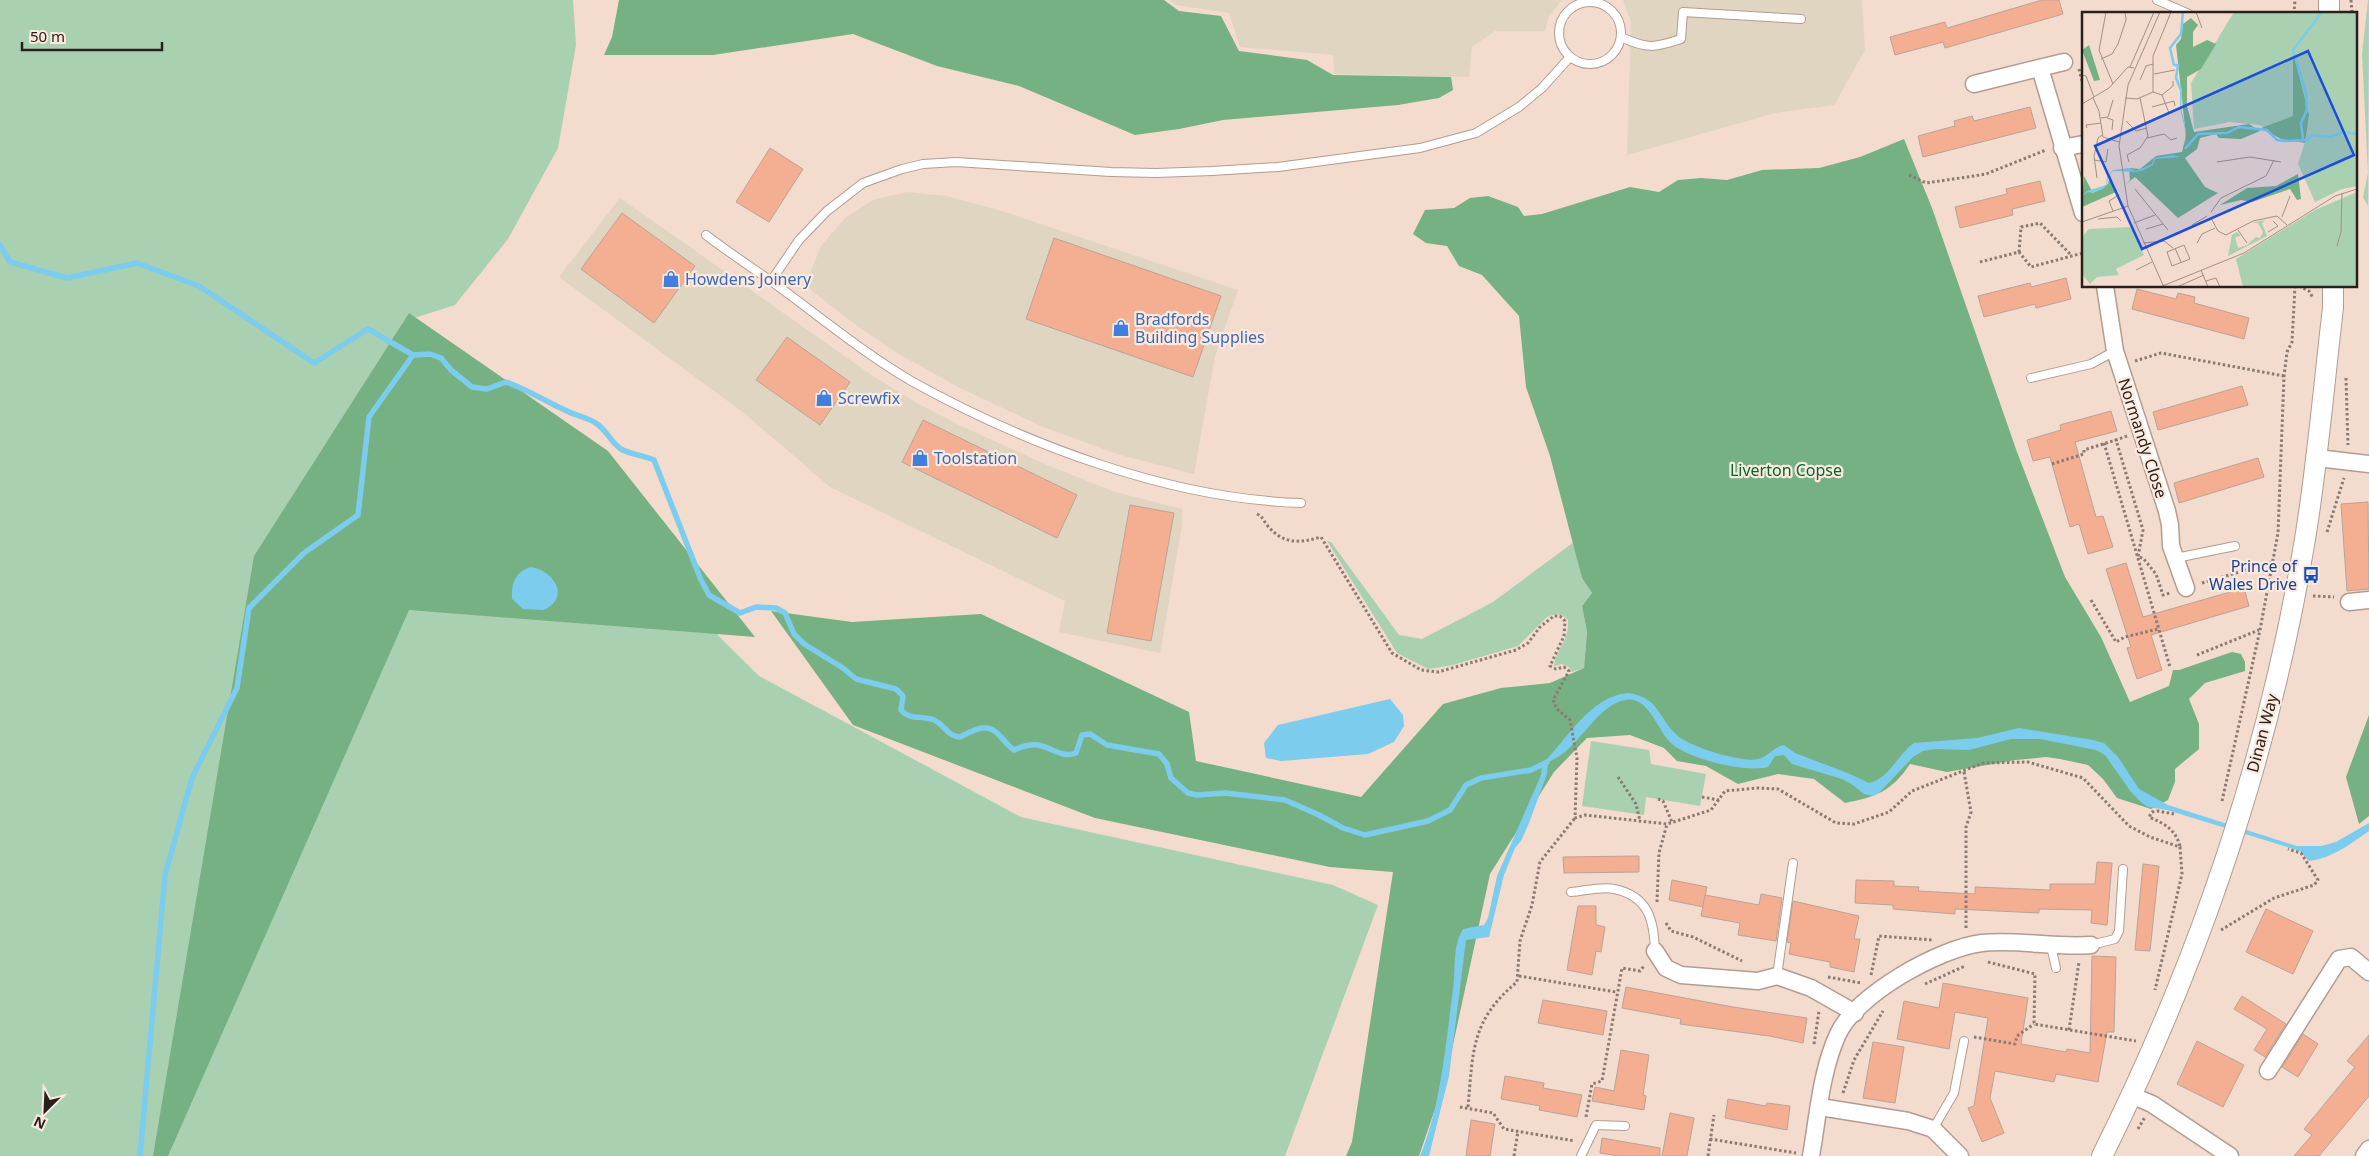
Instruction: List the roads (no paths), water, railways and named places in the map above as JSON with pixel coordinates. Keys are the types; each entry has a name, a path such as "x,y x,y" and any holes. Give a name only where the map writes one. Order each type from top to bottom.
{"street":[{"path":"1974,84 2064,62"},
{"path":"2040,68 2082,210"},
{"path":"2062,146 2082,144"},
{"name":"Normandy Close","path":"2105,288 2118,359 2166,511 2170,525 2171,546 2186,588"},
{"name":"Dinan Way","path":"2102,1156 2131,1094 2191,953 2221,871 2269,716 2306,534 2317,458 2333,308 2332,288"},
{"path":"2317,458 2369,464"},
{"path":"2349,602 2369,600"},
{"path":"1804,1154 1820,1107 1828,1061 1838,1032 1855,1012 1889,982 1926,962 1982,943 2051,946 2084,945"},
{"path":"1655,951 1666,968 1681,975 1758,981 1777,976 1811,988 1855,1012"},
{"path":"2268,1071 2339,959 2351,957 2369,972"},
{"path":"2131,1094 2152,1104 2230,1156"},
{"path":"1820,1107 1908,1121 1933,1129 1960,1156"},
{"path":"2364,1156 2369,1150"}],"lane":[{"path":"2157,0 2184,12"},
{"path":"1597,1 1608,7 1616,15 1620,26 1620,38 1616,50 1607,59 1595,64 1582,63 1570,57 1561,45 1558,30 1563,15 1578,3 1597,1"},
{"path":"1620,38 1635,44 1656,47 1681,39 1683,12 1801,19"},
{"path":"771,281 799,240 826,211 863,183 902,169 923,164 956,162 1111,172 1184,172 1278,168 1420,148 1476,134 1519,107 1542,88 1570,57"},
{"path":"706,235 833,328 912,381 976,414 1076,457 1224,496 1266,502 1301,502"},
{"path":"2031,378 2118,359"},
{"path":"2176,558 2235,546"},
{"path":"1777,976 1793,864"},
{"path":"2084,945 2115,939 2119,930 2123,869"},
{"path":"1571,892 1614,889 1637,898 1647,909 1655,927 1655,951"},
{"path":"2051,946 2056,968"},
{"path":"1933,1129 1954,1093 1964,1041"},
{"path":"1581,1156 1596,1125 1625,1126"}],"water":[{"path":"531,567 547,574 556,585 557,598 552,605 544,610 523,609 512,599 512,588 515,579 521,572"},
{"path":"1628,693 1647,699 1653,704 1671,729 1684,740 1704,749 1740,759 1762,758 1784,745 1795,753 1869,783 1882,777 1914,743 1977,738 2019,728 2104,743 2118,757 2139,789 2168,805 2297,846 2321,846 2336,842 2369,823 2369,831 2334,854 2309,861 2300,851 2167,810 2148,807 2131,792 2105,755 2096,750 2040,739 2011,739 1969,750 1935,749 1923,751 1913,757 1880,792 1873,796 1864,794 1842,779 1792,764 1784,755 1775,756 1768,767 1746,768 1718,763 1691,755 1672,744 1645,707 1630,699 1621,701 1602,713 1559,757 1548,762 1547,774 1529,823 1521,841 1515,848 1504,875 1489,937 1466,940 1449,1076 1429,1156 1420,1156 1433,1116 1442,1074 1457,943 1463,929 1484,925 1488,918 1497,876 1541,775 1542,764 1591,710 1614,696"},
{"path":"1390,699 1403,715 1404,726 1394,742 1368,754 1281,761 1266,758 1264,743 1278,725"}],"waterway":[{"path":"0,245 10,262 67,278 137,263 199,286 314,363 368,329 413,355 430,354 441,358 451,370 472,387 487,389 506,382 591,420 602,428 621,449 654,460 701,580 709,595 740,613 756,607 776,608 785,613 794,634 804,644 843,668 856,679 896,689 903,696 901,710 909,716 934,720 952,735 960,737 980,728 985,728 995,731 1014,750 1024,746 1035,745 1071,754 1076,753 1082,735 1090,734 1107,745 1159,754 1167,764 1171,778 1188,793 1197,795 1226,793 1285,800 1343,828 1365,835 1428,821 1450,810 1466,785 1481,778 1531,770 1547,762"},
{"path":"140,1156 165,875 192,778 237,688 249,608 304,553 358,515 369,417 413,355"}],"place":[{"name":"Howdens Joinery","path":"671,279"},
{"name":"Bradfords Building Supplies","path":"1121,328"},
{"name":"Screwfix","path":"824,398"},
{"name":"Toolstation","path":"920,458"},
{"name":"Prince of Wales Drive","path":"2311,575"}],"park label":[{"name":"Liverton Copse","path":"1786,470"}]}
